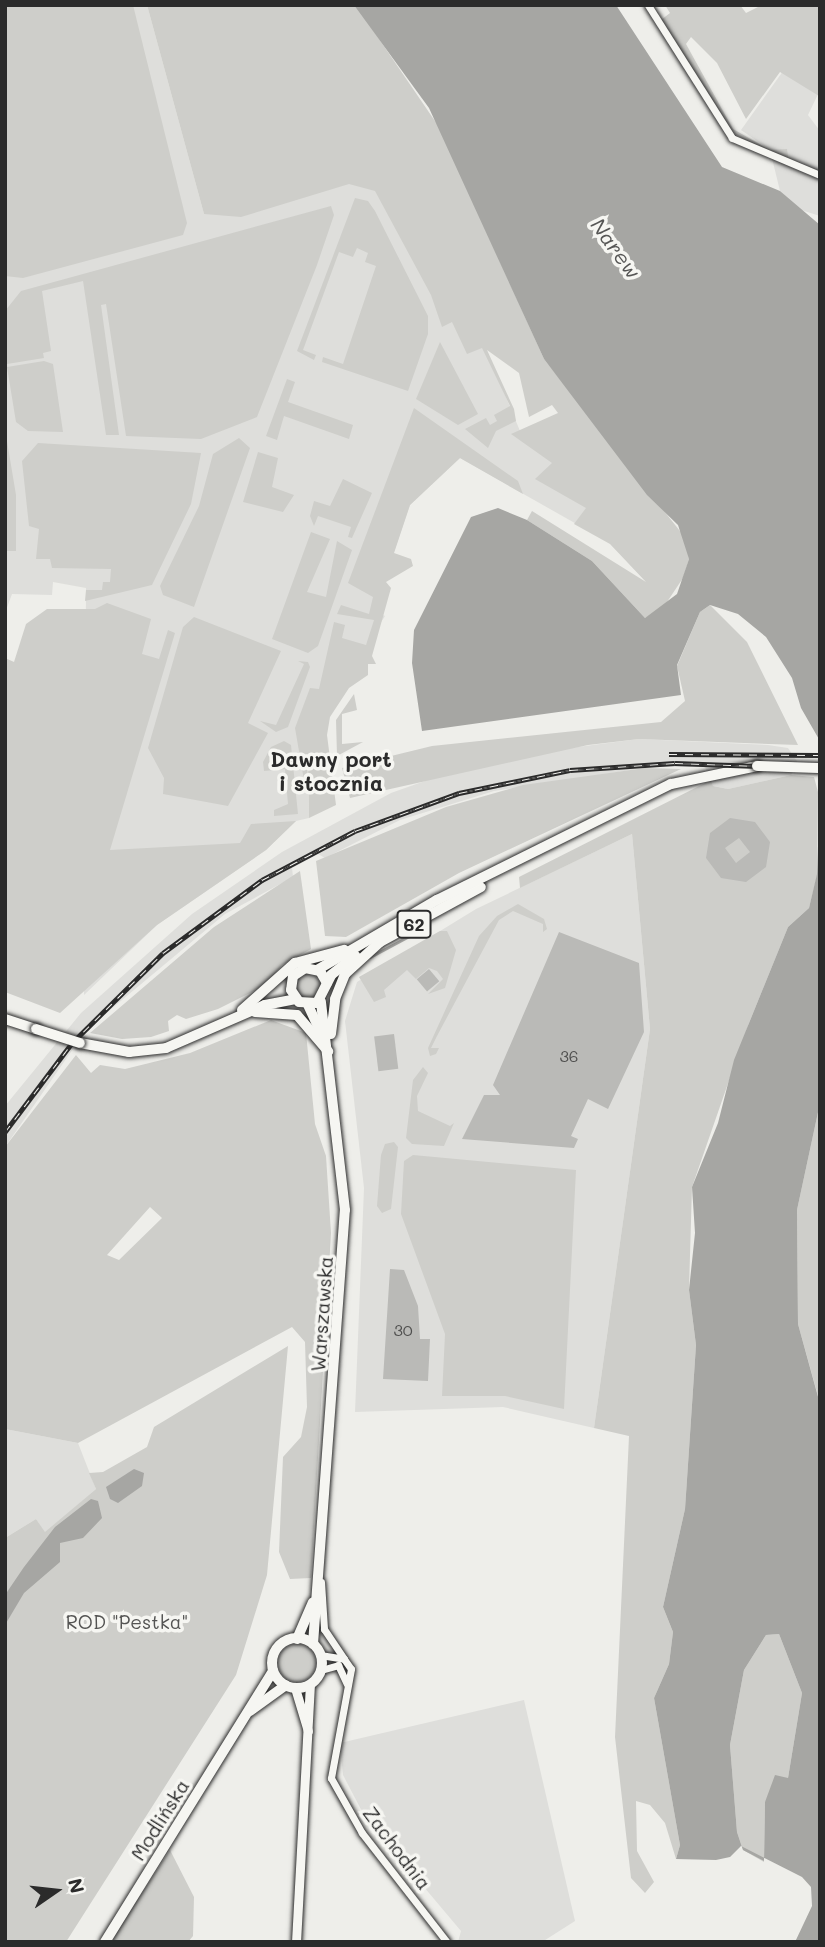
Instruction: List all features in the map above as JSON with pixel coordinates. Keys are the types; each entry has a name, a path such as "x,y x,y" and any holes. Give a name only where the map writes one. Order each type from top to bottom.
{"main road":[{"name":"62","path":"321,1000 327,983 339,967 506,869 659,789 704,773 757,766 820,768"},
{"name":"62","path":"5,1019 80,1043 148,1052 196,1038 290,986 300,970 317,970 437,900 506,869"},
{"path":"328,1052 338,987 353,964 380,942"},
{"name":"62","path":"245,1012 295,963 360,945"},
{"path":"317,970 327,983"},
{"path":"290,986 295,999 308,1005 321,1000"},
{"name":"62","path":"245,1012 295,999"},
{"name":"Warszawska","path":"313,1644 320,1578 345,1210 321,1000"},
{"name":"Warszawska","path":"308,1005 328,1052"},
{"path":"245,1012 272,1009 296,1015 328,1052"},
{"name":"Warszawska","path":"297,1639 320,1578"},
{"path":"297,1639 313,1644 320,1655 321,1670 310,1684 290,1687 274,1671 278,1647 297,1639"},
{"name":"Modlińska","path":"105,1942 274,1671"},
{"name":"Modlińska","path":"244,1716 290,1687"}],"street":[{"path":"648,5 732,138 820,175"},
{"name":"Zachodnia","path":"320,1578 324,1629 351,1669 331,1778 362,1833 447,1942"},
{"path":"320,1655 344,1659"},
{"path":"321,1670 338,1665 348,1687"},
{"path":"296,1942 310,1684"},
{"path":"290,1687 309,1736"}],"shaded area":[{"path":"5,5 147,5 204,214 354,178 379,189 486,349 520,431 604,491 650,586 610,543 460,458 410,505 374,611 385,616 307,737 309,818 296,821 266,850 157,925 84,995 86,588 53,582 52,595 12,594 5,613"},
{"path":"820,5 820,90 808,115 820,131 820,216 798,209 780,191 770,150 741,130 811,32"},
{"path":"639,739 788,748 799,764 791,775 728,789 713,786 705,767 651,767 494,791 400,820 325,858 318,854 292,868 293,877 225,914 104,1015 82,1036 5,1147 5,1106 81,1013 192,914 282,852 391,793 439,776 539,752"},
{"path":"632,834 650,1029 594,1428 503,1407 355,1412 364,1188 345,1021 357,982 476,909"},
{"path":"5,1429 78,1443 96,1489 45,1533 36,1519 5,1538"},
{"path":"524,1700 575,1921 542,1942 458,1942 461,1931 365,1817 343,1775 340,1743"}],"green space":[{"path":"5,5 133,5 187,223 183,235 23,278 5,276"},
{"path":"147,5 354,5 362,14 439,127 544,359 687,540 689,559 683,578 663,608 645,618 592,561 527,520 532,511 646,582 610,544 574,524 586,508 535,479 552,463 511,434 558,413 552,405 529,417 519,373 487,350 514,409 516,421 496,431 488,448 465,429 486,418 490,425 497,421 494,415 510,406 482,348 467,354 452,322 442,327 431,295 375,191 349,184 241,217 204,214"},
{"path":"665,5 740,5 746,13 762,5 820,5 820,120 819,96 780,72 746,119 717,63 691,37 686,44 733,129 770,150 787,149 788,157 761,150 732,132 661,20 670,13"},
{"path":"355,198 368,201 375,211 428,316 428,334 408,391 322,362 323,357 343,364 376,266 365,262 368,253 357,248 353,257 339,252 303,350 316,355 314,360 297,351"},
{"path":"331,206 334,215 317,265 257,417 201,439 126,436 106,304 101,305 119,435 106,435 83,281 42,291 51,351 43,353 44,358 7,364 5,311 21,291"},
{"path":"440,342 478,414 458,425 416,399"},
{"path":"44,361 53,364 63,432 28,431 16,422 7,367"},
{"path":"287,379 295,382 288,402 353,425 349,439 284,416 277,440 266,436"},
{"path":"414,408 518,481 523,494 460,458 410,505 394,553 411,559 413,566 386,582 391,588 372,656 376,664 368,664 368,675 349,688 330,717 327,735 336,805 309,818 308,761 306,792 295,728 310,688 319,689 334,622 345,625 342,638 366,645 374,620 337,614 341,605 369,614 373,597 348,583"},
{"path":"5,429 16,495 16,551 5,551"},
{"path":"239,438 250,448 194,607 163,595 160,586 199,506 213,454"},
{"path":"38,443 201,453 191,504 152,585 85,601 86,590 102,590 103,582 110,582 111,569 52,568 50,559 36,559 39,529 29,526 22,461"},
{"path":"258,452 278,458 272,487 294,495 283,512 243,502"},
{"path":"343,479 372,493 352,538 348,537 351,527 318,516 314,526 310,516 314,501 330,506"},
{"path":"311,532 330,539 307,592 326,597 337,541 352,550 318,646 308,653 272,639"},
{"path":"107,603 151,619 142,654 159,659 168,630 175,633 110,850 240,843 251,824 296,821 266,850 157,925 60,1013 5,992 5,658 14,662 26,624 47,609 95,609"},
{"path":"710,605 747,642 798,745 639,739 588,745 350,798 342,768 432,746 661,722 685,701 677,666 700,612"},
{"path":"194,617 281,651 248,723 268,733 228,806 163,794 164,778 148,748 183,627"},
{"path":"298,661 308,662 310,667 288,727 276,732 260,721 276,725 304,664"},
{"path":"354,694 357,710 342,714 342,744 363,742 337,756 336,720"},
{"path":"284,741 291,745 298,814 274,816 274,810 288,804 285,769 264,771 263,762 271,747"},
{"path":"645,768 681,769 459,873 346,937 325,936 316,861 446,807 523,785"},
{"path":"791,775 814,777 818,792 817,876 809,908 788,927 749,1023 692,1187 689,1290 696,1345 685,1509 663,1607 673,1632 669,1664 654,1698 680,1845 676,1859 665,1823 650,1805 636,1801 637,1851 654,1882 645,1893 631,1878 615,1737 629,1436 594,1428 650,1029 632,834 520,888 519,877 711,780 713,786 728,789"},
{"path":"300,871 311,949 282,965 266,985 218,1009 186,1019 177,1015 168,1021 169,1031 151,1037 122,1039 90,1033 214,927"},
{"path":"518,904 544,919 547,929 543,932 543,924 513,911 499,920 431,1048 439,1048 436,1054 430,1056 428,1048 479,936 497,916"},
{"path":"440,931 447,931 456,950 445,988 428,994 443,979 437,971 429,968 416,979 407,970 384,990 386,997 374,1002 359,977"},
{"path":"308,974 317,977 320,986 317,995 308,998 299,995 296,986 299,977"},
{"path":"271,1020 306,1033 315,1124 326,1156 331,1233 311,1578 290,1579 279,1552 283,1457 301,1437 307,1407 305,1342 292,1327 78,1443 5,1429 5,1147 76,1055 91,1073 100,1065 125,1069 190,1053","holes":["150,1207 162,1218 119,1260 107,1255"]},
{"path":"423,1067 428,1073 417,1096 418,1111 450,1126 454,1123 444,1146 412,1144 406,1138 413,1080"},
{"path":"820,1103 820,1403 798,1324 797,1210"},
{"path":"394,1142 398,1147 391,1209 382,1213 377,1206 381,1155 385,1144"},
{"path":"413,1155 576,1170 564,1409 505,1396 442,1396 445,1334 401,1214 404,1161"},
{"name":"ROD \"Pestka\"","path":"288,1346 267,1575 236,1675 66,1942 5,1942 5,1538 36,1519 45,1532 96,1489 89,1473 103,1472 147,1447 154,1427"},
{"path":"779,1634 802,1693 788,1778 765,1802 764,1862 743,1850 737,1832 730,1745 744,1670 766,1635"},
{"path":"297,1644 310,1650 316,1663 310,1676 297,1682 284,1676 278,1663 284,1650"},
{"path":"170,1850 194,1897 193,1936 188,1942 110,1942"}],"water":[{"name":"Narew","path":"354,5 616,5 722,167 780,191 820,225 820,741 801,708 792,678 766,637 738,614 710,605 700,612 677,665 681,695 422,731 412,663 414,630 471,517 498,508 527,520 592,561 645,618 677,594 689,559 678,525 647,495 544,359 429,108"},
{"path":"820,789 820,1103 797,1210 798,1324 820,1404 820,1942 795,1942 812,1906 811,1887 802,1877 764,1858 765,1802 775,1775 788,1778 802,1693 779,1634 766,1635 744,1670 730,1745 737,1832 742,1846 730,1857 716,1860 676,1859 680,1845 654,1698 669,1664 673,1632 663,1607 685,1509 696,1345 689,1290 695,1233 692,1187 718,1123 734,1060 788,927 809,908 817,874"},
{"path":"134,1469 144,1473 142,1486 118,1503 110,1499 106,1487"},
{"path":"91,1499 98,1501 102,1518 83,1538 60,1543 60,1562 24,1593 5,1625 5,1595 24,1567 55,1527"}],"building":[{"path":"730,818 755,822 770,842 766,867 746,882 721,878 706,858 710,833","holes":["739,838 750,852 736,863 725,848"]},
{"path":"559,932 639,963 644,1032 608,1109 588,1099 571,1136 578,1139 574,1148 462,1139 484,1095 500,1095 493,1085"},
{"path":"429,969 439,981 427,992 417,979"},
{"path":"394,1034 398,1069 378,1071 374,1036"},
{"path":"390,1269 404,1270 418,1306 420,1339 430,1339 428,1381 383,1379"}],"waterway":[{"path":"370,957 426,927"}],"railway":[{"path":"669,754 820,755"},
{"path":"5,1132 72,1043 163,953 262,880 355,831 459,793 570,770 675,763 820,768"}],"district":[{"name":"Dawny port i stocznia","path":"331,771"}]}
